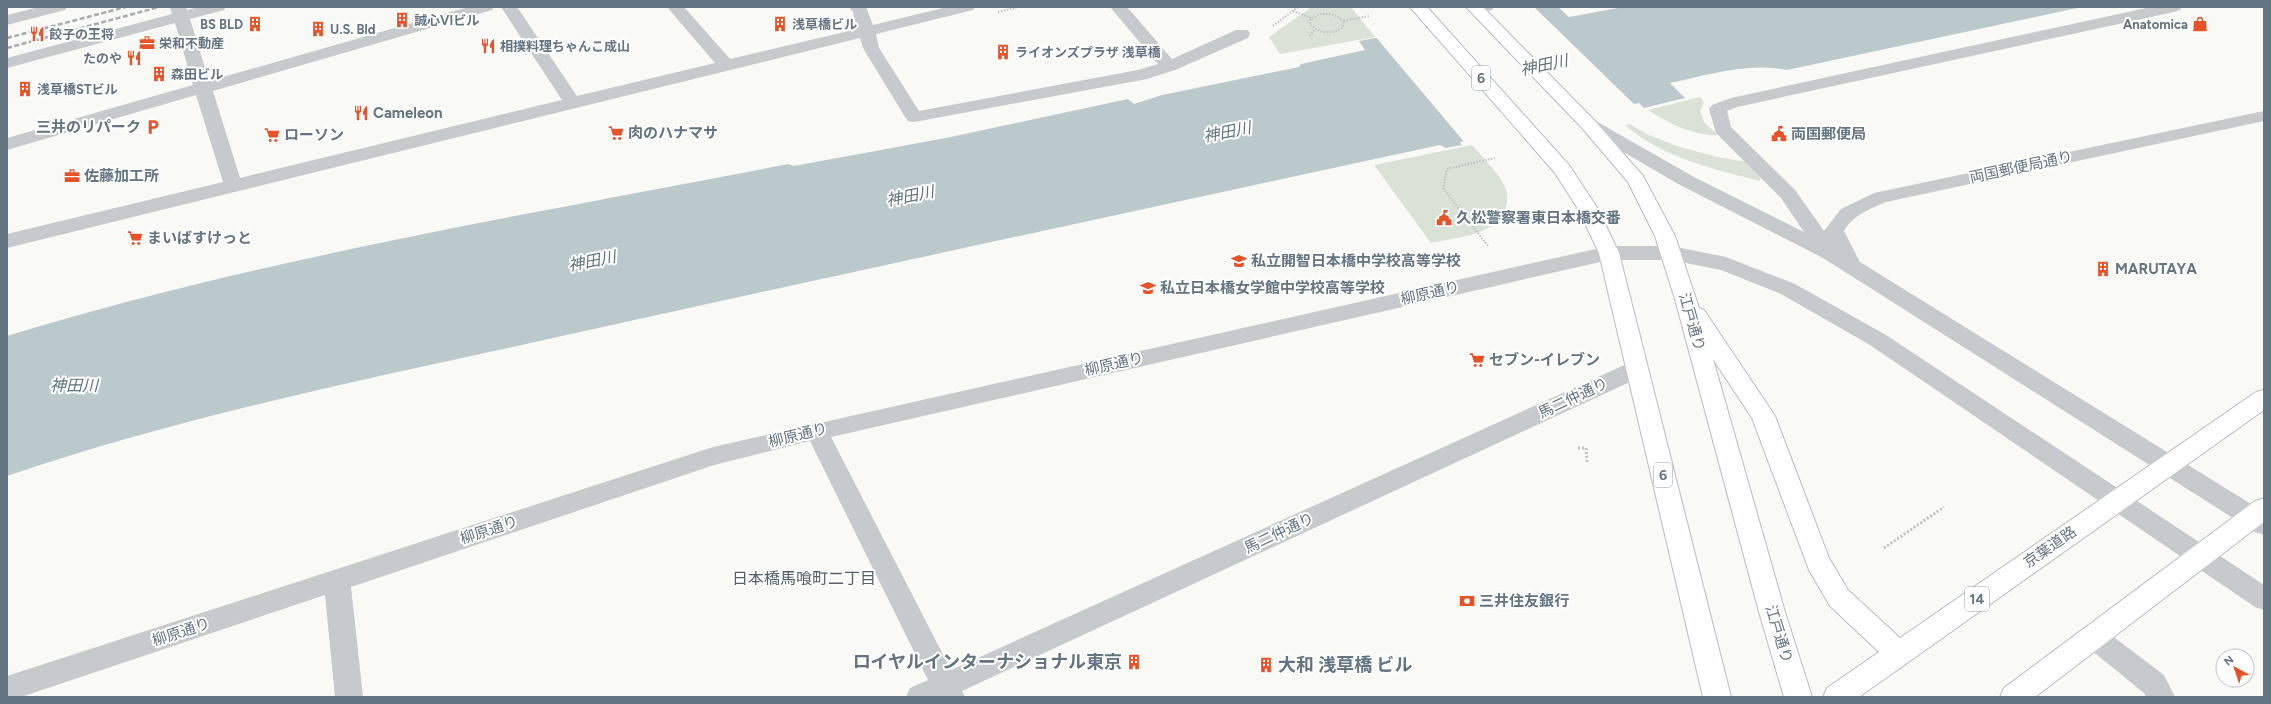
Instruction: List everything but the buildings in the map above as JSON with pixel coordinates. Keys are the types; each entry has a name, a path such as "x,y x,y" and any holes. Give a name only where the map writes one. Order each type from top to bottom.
{"highway":[{"name":"6","path":"1418,7 1531,132 1562,169 1588,209 1609,253 1716,697"},
{"name":"江戸通り","path":"1479,9 1588,124 1636,180 1665,236 1686,299 1772,612 1798,697"},
{"path":"1686,299 1763,416 1818,562 1839,598 1898,653"},
{"name":"京葉道路","path":"1837,697 2264,398"},
{"path":"2014,697 2200,556 2260,517"}],"street":[{"path":"7,20 60,7"},
{"path":"7,63 180,12 218,7"},
{"path":"7,144 486,7"},
{"path":"509,7 573,103"},
{"path":"675,7 726,65"},
{"path":"857,7 861,11 871,48 914,117 992,103 1008,98 1142,75 1169,66 1242,34"},
{"path":"7,241 967,7"},
{"path":"1118,7 1169,66"},
{"path":"1830,253 1788,194 1722,129 1718,109 1731,102 2174,7"},
{"path":"180,12 233,186"},
{"name":"両国郵便局通り","path":"1856,269 1842,250 1834,231 1839,221 1845,214 1856,207 1881,197 2264,116"},
{"path":"1588,124 1687,181 1830,253 2168,465 2260,517"},
{"name":"柳原通り","path":"7,689 713,456 816,431 1609,253 1671,253 1726,264 1788,289 1878,340 2264,600"},
{"name":"馬二仲通り","path":"920,697 948,691 1637,369"},
{"path":"816,431 948,691"},
{"path":"337,580 349,697"},
{"path":"2094,637 2154,684 2161,697"}],"path":[{"path":"1273,26 1298,7"},
{"path":"1293,11 1311,18 1320,14 1331,14 1344,21 1369,16"},
{"path":"1311,18 1310,24 1315,29 1325,32 1336,31 1343,27 1344,21"},
{"path":"1310,36 1315,29"},
{"path":"1488,246 1443,188 1447,169 1495,158"},
{"path":"1578,448 1586,448 1588,462"},
{"path":"1884,548 1944,507"}],"shaded area":[{"path":"1312,7 1351,7 1375,37 1280,54 1269,37"},
{"path":"1700,97 1704,103 1700,110 1704,122 1718,135 1709,135 1682,128 1664,120 1648,110"},
{"path":"1629,124 1649,135 1677,146 1717,157 1748,162 1760,176 1760,181 1707,167 1673,154 1641,137 1626,126"},
{"path":"1472,145 1505,186 1507,200 1502,216 1495,224 1475,234 1431,243 1374,165"}],"water":[{"name":"神田川","path":"1537,7 1558,7 1569,17 1623,7 2082,7 1787,70 1772,68 1743,68 1714,73 1670,83 1685,98 1644,108 1639,103 1460,142 1462,145 1446,148 1440,145 902,261 292,396 148,433 77,453 7,476 7,336 103,308 200,283 297,261 493,220 788,164 794,166 951,137 1128,99 1134,104 1162,95 1299,67 1301,64 1365,50 1359,41"}],"pier":[{"path":"1527,7 1534,7 1636,106 1465,143 1375,36"}],"railway":[{"path":"7,38 126,7"},
{"path":"7,48 159,7"}],"place":[{"name":"誠心VIビル","path":"402,20"},
{"name":"BS BLD","path":"255,24"},
{"name":"浅草橋ビル","path":"780,24"},
{"name":"Anatomica","path":"2200,24"},
{"name":"U.S. Bld","path":"318,29"},
{"name":"餃子の王将","path":"37,34"},
{"name":"栄和不動産","path":"147,43"},
{"name":"相撲料理ちゃんこ成山","path":"488,46"},
{"name":"ライオンズプラザ 浅草橋","path":"1003,52"},
{"name":"たのや","path":"134,58"},
{"name":"森田ビル","path":"159,74"},
{"name":"浅草橋STビル","path":"25,89"},
{"name":"Cameleon","path":"361,113"},
{"name":"三井のリパーク","path":"153,127"},
{"name":"肉のハナマサ","path":"616,133"},
{"name":"両国郵便局","path":"1779,134"},
{"name":"ローソン","path":"272,135"},
{"name":"佐藤加工所","path":"72,176"},
{"name":"久松警察署東日本橋交番","path":"1444,218"},
{"name":"まいばすけっと","path":"135,238"},
{"name":"私立開智日本橋中学校高等学校","path":"1239,261"},
{"name":"MARUTAYA","path":"2103,269"},
{"name":"私立日本橋女学館中学校高等学校","path":"1148,288"},
{"name":"セブン-イレブン","path":"1477,360"},
{"name":"三井住友銀行","path":"1467,601"},
{"name":"ロイヤルインターナショナル東京","path":"1134,662"},
{"name":"大和 浅草橋 ビル","path":"1266,665"}],"district":[{"name":"日本橋馬喰町二丁目","path":"804,578"}]}
